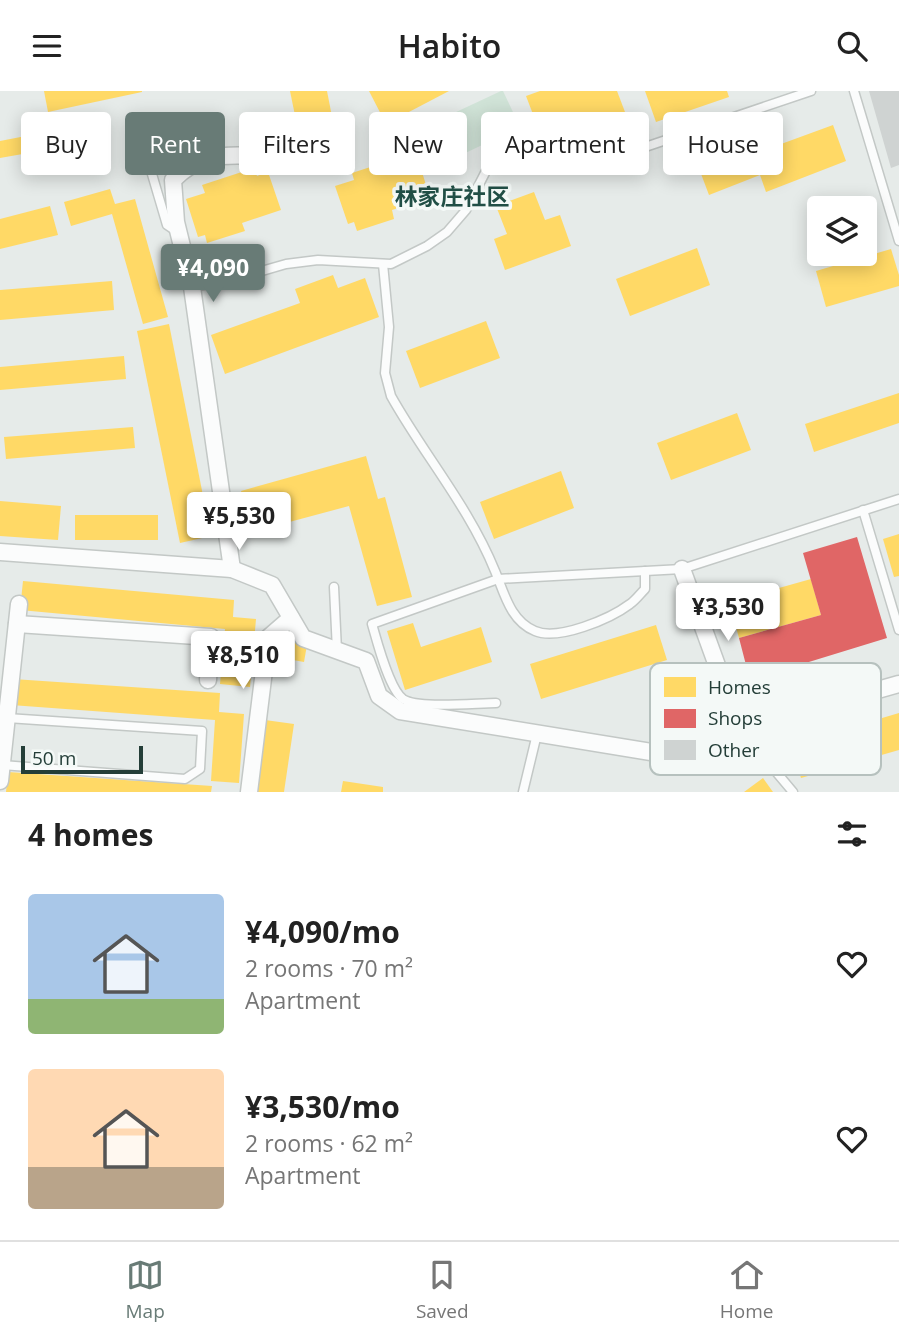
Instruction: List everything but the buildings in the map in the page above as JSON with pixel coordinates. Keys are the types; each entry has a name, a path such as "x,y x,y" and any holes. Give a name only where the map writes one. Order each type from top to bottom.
{"street":[{"path":"232,569 173,180 185,168 210,157 239,155"},
{"path":"0,552 232,569 272,585 303,638 366,661 379,696 400,711 650,752"},
{"path":"682,569 716,663"},
{"path":"1,773 19,604"},
{"path":"249,792 268,638 291,618"},
{"path":"17,624 211,637 208,680"},
{"path":"881,689 899,684"}],"lane":[{"path":"191,286 227,281 286,264 318,260 391,264 427,246 447,232 467,210 487,169 514,155 545,155 576,167 589,166 811,91"},
{"path":"854,91 899,241"},
{"path":"152,175 167,225 179,232"},
{"path":"383,264 389,327 385,373 391,396 484,543 503,596 518,620 534,631 548,634 582,627 610,617 632,603 645,589 645,571"},
{"path":"496,703 422,705 403,699 395,688 372,624 498,579 682,569 899,499"},
{"path":"863,510 899,630"},
{"path":"334,587 337,651"},
{"path":"1,773 185,779 200,769 202,731 7,718"},
{"path":"523,792 537,734"},
{"path":"779,775 793,792"}],"green space":[{"path":"503,91 513,112 481,112 481,146 467,152 467,112 456,112"}],"district":[{"name":"林家庄社区","path":"452,197"}]}
